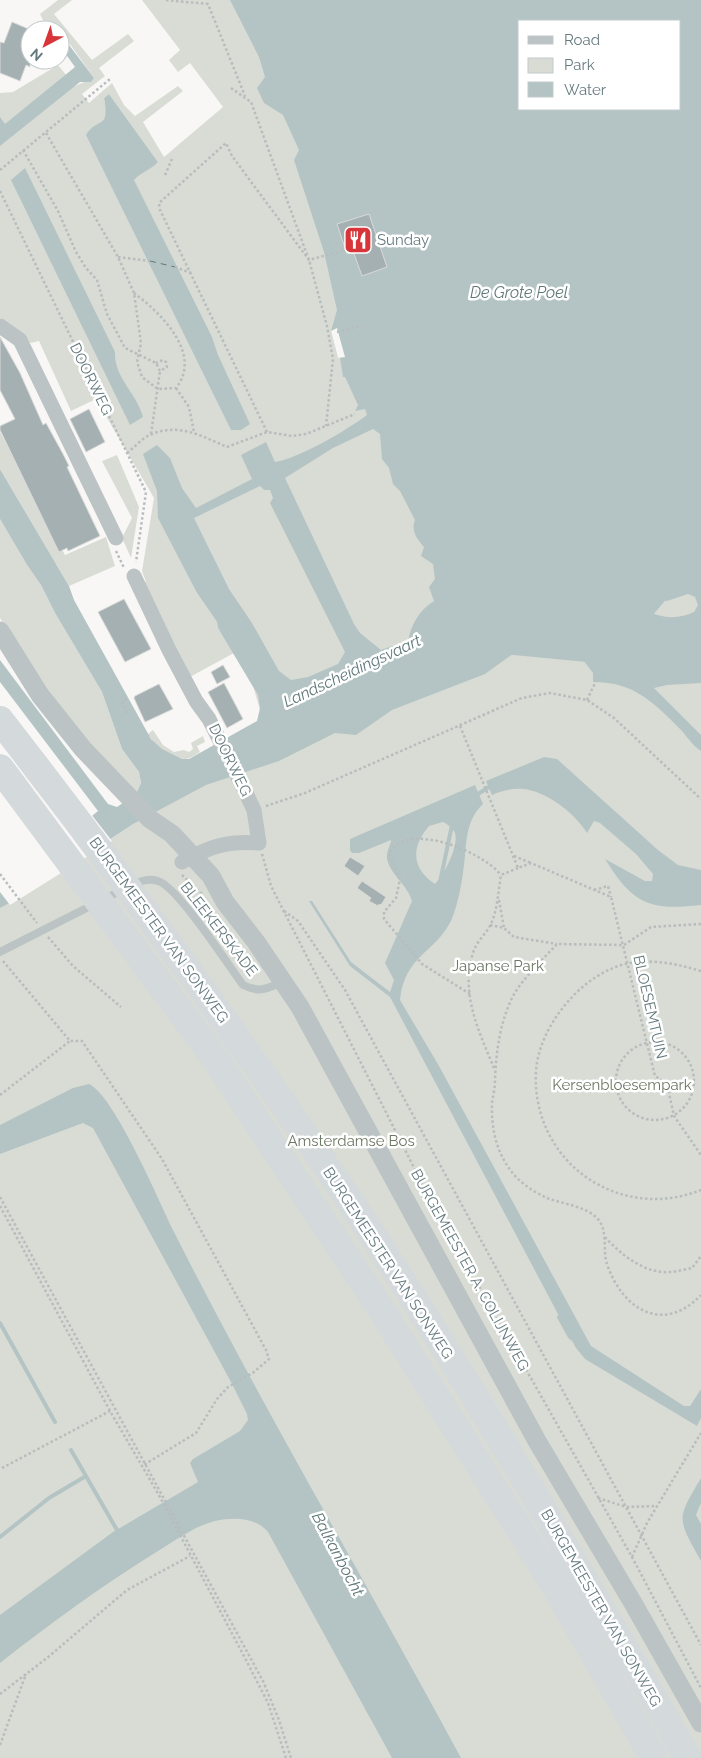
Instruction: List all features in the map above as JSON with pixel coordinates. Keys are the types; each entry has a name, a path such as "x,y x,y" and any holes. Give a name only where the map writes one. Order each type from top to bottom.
{"highway":[{"name":"BURGEMEESTER VAN SONWEG","path":"0,720 137,898 257,1065 368,1230 542,1507 688,1758"},
{"name":"BURGEMEESTER VAN SONWEG","path":"0,768 215,1058 380,1306 549,1576 654,1758"}],"street":[{"path":"0,326 20,340 116,538"},
{"name":"DOORWEG","path":"134,576 196,701 214,729 254,810 259,843"},
{"name":"BURGEMEESTER A. COLIJNWEG","path":"0,631 40,695 83,749 150,818 163,841 188,858 256,942 282,982 314,1033 537,1441 658,1645 701,1723"},
{"path":"188,858 210,848 234,841 259,843"}],"lane":[{"name":"BLEEKERSKADE","path":"0,952 143,880 160,881 175,893 243,985 255,991 282,982"}],"path":[{"path":"166,0 208,4 245,98"},
{"path":"0,170 110,79"},
{"path":"231,88 251,102 308,260 327,326 333,369 326,426"},
{"path":"46,132 118,257 134,293 141,343 137,362 142,378 158,389 176,388 184,378 186,359 179,343 165,318 134,293"},
{"path":"267,432 160,210 159,203 226,143 232,156 308,260"},
{"path":"23,150 58,211 76,252 86,268 97,280 107,314 125,348 156,363 160,371 151,434"},
{"path":"165,175 172,160"},
{"name":"DOORWEG","path":"0,191 146,492 134,576"},
{"path":"0,201 4,198"},
{"path":"308,260 348,249"},
{"path":"118,257 150,261"},
{"path":"175,267 191,273"},
{"path":"337,332 361,326"},
{"path":"156,363 160,360 166,362 166,369 160,371"},
{"path":"176,388 189,407 194,432"},
{"path":"127,453 151,434 174,429 194,432 226,447 267,432 292,436 306,434 355,414"},
{"path":"116,538 114,545 124,569 134,576"},
{"path":"587,700 596,682"},
{"path":"254,810 305,793 534,694 566,694 587,700 614,718 701,799"},
{"path":"127,713 122,701 128,699"},
{"path":"460,726 518,868"},
{"path":"470,994 422,964 384,919 384,912 396,898 398,886 398,873 389,853 393,846 400,841 433,839 451,844 495,867 502,875 499,899 490,925 482,935 473,953 469,978 475,1023 495,1069"},
{"name":"BURGEMEESTER A. COLIJNWEG","path":"259,843 271,886 432,1203 632,1557 701,1688"},
{"path":"513,855 611,897"},
{"path":"502,875 531,863"},
{"path":"0,874 41,929"},
{"path":"594,890 608,886 611,897"},
{"name":"BLOESEMTUIN","path":"611,897 656,1076 667,1084 674,1116 701,1155"},
{"path":"499,899 504,928"},
{"path":"283,910 298,921 345,990 701,1645"},
{"path":"490,925 504,928 514,937 557,944 624,945 651,927 701,924"},
{"path":"47,937 73,966 121,1007"},
{"path":"557,944 514,994 502,1020 495,1069 492,1126 498,1150 515,1176 529,1188 547,1198 596,1216 605,1237 615,1249 645,1268 668,1272 692,1268 701,1256"},
{"path":"0,957 70,1041"},
{"path":"701,971 657,961 629,964 596,978 578,991 562,1008 551,1026 543,1045 536,1070 538,1098 544,1120 554,1143 572,1165 591,1182 632,1198 653,1200 677,1197 701,1190"},
{"path":"0,1095 70,1041 82,1040 167,1167 266,1350 268,1360 254,1372 228,1386 217,1398 196,1433 142,1466"},
{"path":"647,1042 657,1042 678,1049 690,1065 694,1080 692,1093 684,1108 674,1116 662,1120 640,1118 620,1101 616,1088 619,1065 628,1052 647,1042"},
{"path":"0,1197 147,1464 263,1681 279,1720 290,1758"},
{"path":"0,1206 110,1411 160,1497 268,1703 286,1758"},
{"path":"605,1237 604,1250 607,1264 625,1297 639,1309 654,1315 667,1315 681,1311 701,1295"},
{"path":"2,1468 110,1411"},
{"path":"632,1557 641,1535 657,1506 701,1433"},
{"path":"597,1497 626,1507 657,1506"},
{"path":"0,1694 27,1674 128,1590 190,1556"},
{"path":"0,1745 27,1674"}],"green space":[{"name":"Amsterdamse Bos","path":"58,0 72,0 54,14 59,20 43,20 40,14"},
{"name":"Amsterdamse Bos","path":"142,0 701,0 701,1758 0,1758 0,907 152,807 206,778 262,717 252,682 159,507 197,593 217,622 218,628 234,653 188,678 143,583 146,582 142,571 154,498 96,399 71,411 39,341 31,343 0,318 0,93 13,92 50,70 62,70 75,86 94,78 70,44 70,33 92,60 128,34 134,41 99,68 105,76 82,94 89,103 112,83 124,105 135,116 178,86 183,91 143,122 164,157 223,107 190,63 178,72 169,60 180,50","holes":["109,94 158,162 144,171 107,116 104,98"]},
{"path":"0,432 65,555 106,537 115,566 69,586 0,469"},
{"path":"117,455 139,507 131,558 122,538 132,518 102,461"},
{"path":"0,519 41,585 55,613 102,692 122,749 139,772 141,783 136,794 81,737 33,672 0,618"},
{"path":"153,730 163,745 174,752 184,750 189,752 193,749 191,743 203,736 205,742 197,746 200,752 194,756 185,759 177,758 162,750 154,742 148,734"}],"water":[{"name":"De Grote Poel","path":"230,0 701,0 701,683 667,685 654,688 701,735 701,751 653,703 643,696 621,686 593,682 593,673 577,652 539,645 521,648 485,674 392,710 356,735 335,733 279,761 206,785 133,824 26,894 0,908 0,863 81,825 98,811 0,682 0,660 108,804 117,807 136,794 141,783 139,772 122,749 102,692 55,613 41,585 0,519 0,469 69,586 74,600 151,739 162,749 182,759 189,759 257,721 260,708 258,695 218,628 217,622 197,593 158,518 157,491 143,454 157,445 170,458 182,488 196,508 252,479 241,455 266,442 275,462 285,459 323,443 367,415 365,409 355,411 358,405 345,377 343,377 340,358 338,358 331,331 337,310 324,252 294,160 299,150 283,115 264,103 257,88 265,77 259,57","holes":["373,429 380,434 382,459 389,468 393,484 400,491 415,520 415,534 424,547 421,556 433,564 435,579 429,587 434,601 416,619 408,642 398,648 392,646 381,650 360,633 354,624 285,478 333,448","260,486 264,490 270,490 273,498 270,503 345,652 338,664 308,677 291,680 279,671 252,623 229,589 194,518","688,594 695,597 698,605 694,612 677,617 665,617 648,611 649,603 655,597 667,601"]},
{"path":"70,46 94,78 91,82 80,82 0,146 0,117 5,124 75,67 70,60"},
{"path":"109,94 158,162 134,180 212,337 218,355 250,424 241,430 231,430 86,135 90,129 104,119 104,98"},
{"path":"25,168 115,352 118,370 140,408 143,417 130,425 11,180"},
{"path":"544,757 557,759 658,850 678,865 701,870 701,905 668,907 655,905 634,895 624,886 605,859 645,881 652,881 653,874 636,854 600,823 594,821 587,833 582,825 559,804 532,791 515,789 492,795 486,781"},
{"path":"475,785 483,804 473,817 470,825 458,901 451,921 444,932 408,973 400,1000 439,1066 591,1346 684,1406 690,1406 701,1389 701,1418 697,1426 585,1359 576,1348 390,997 350,966 309,901 312,901 351,962 390,992 394,980 385,963 412,901 407,890 389,865 387,856 391,840 359,853 352,853 350,850 350,839","holes":["443,822 455,833 456,839 453,852 435,884 421,871 416,857 417,849 423,834 429,826"]},
{"name":"Balkanbocht","path":"89,1084 99,1092 111,1107 123,1127 207,1297 461,1758 392,1758 268,1532 257,1523 244,1519 215,1521 200,1526 186,1534 97,1591 0,1663 0,1615 113,1532 198,1482 190,1463 193,1459 240,1431 248,1420 247,1414 231,1382 93,1128 83,1123 0,1154 0,1125 73,1088"},
{"path":"701,1478 701,1503 696,1515 701,1524 701,1561 687,1536 683,1519 687,1503"}],"pier":[{"path":"337,328 345,357 338,358 331,331"},
{"path":"91,814 112,841 10,905 0,892 0,860 40,844"}],"building":[{"path":"12,22 20,25 20,70 24,70 20,81 0,73 0,42 4,43"},
{"path":"369,214 387,267 362,276 353,251 347,254 337,224"},
{"path":"0,337 20,373 43,425 46,423 63,454 69,466 67,467 100,536 68,551 67,548 59,552 0,430 0,426 15,419 0,390"},
{"path":"89,409 105,442 86,452 70,419"},
{"path":"124,599 151,649 125,662 98,612"},
{"path":"223,665 230,677 217,684 211,672"},
{"path":"224,683 243,719 227,728 208,692"},
{"path":"159,684 173,709 145,722 134,698"},
{"path":"350,857 365,866 358,876 344,866"},
{"path":"362,881 386,897 381,905 379,904 378,906 369,901 371,898 357,888"}],"waterway":[{"path":"636,624 671,583"},
{"name":"Landscheidingsvaart","path":"502,647 598,656"},
{"path":"475,796 492,785"},
{"path":"440,882 452,825"},
{"path":"559,1317 570,1337 574,1340"},
{"path":"0,1323 55,1422"},
{"path":"71,1450 117,1530"},
{"path":"0,1537 49,1498 86,1476"}],"ferry route":[{"path":"150,261 175,267"}],"place":[{"name":"Sunday","path":"358,240"}],"park label":[{"name":"Japanse Park","path":"498,966"},
{"name":"Kersenbloesempark","path":"622,1085"}]}
